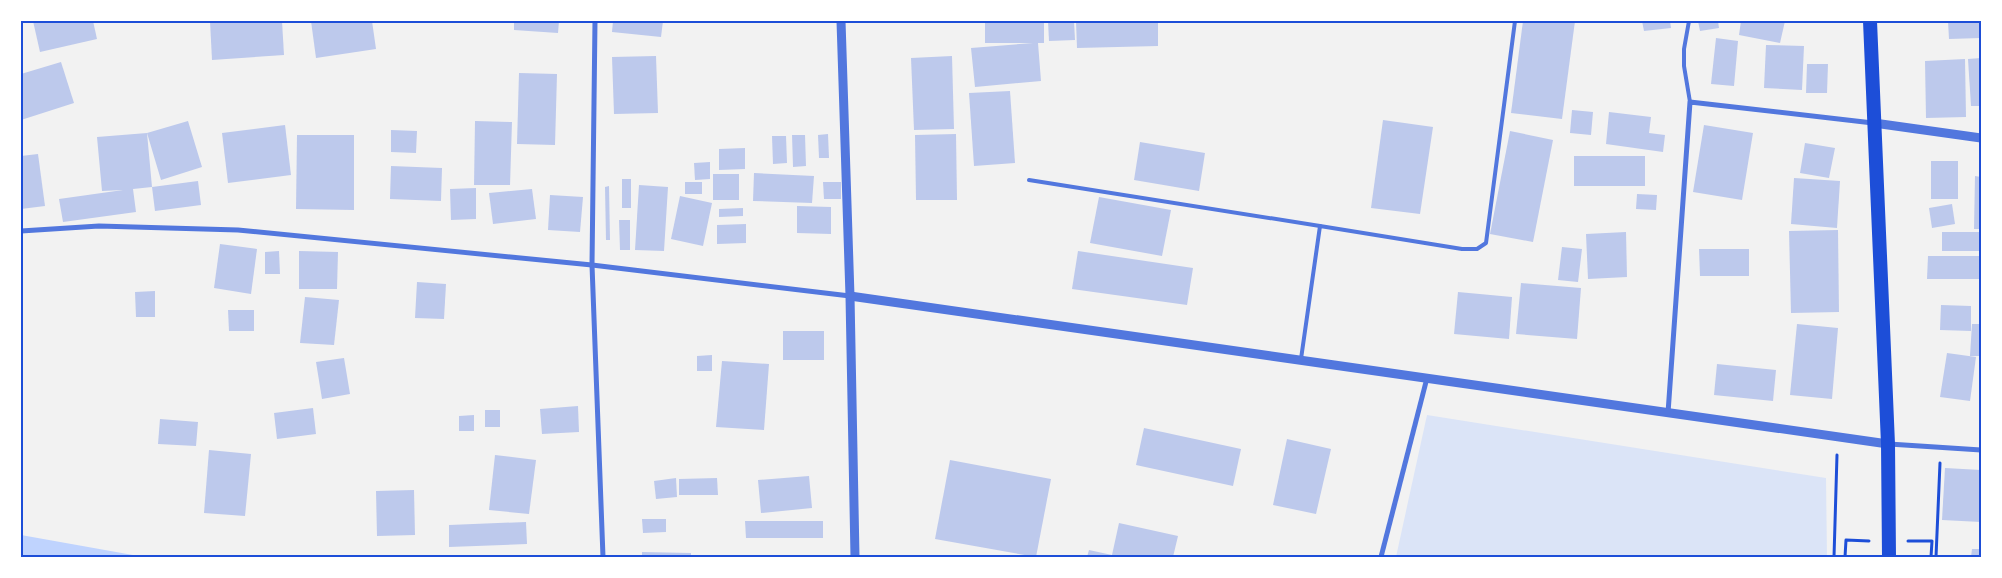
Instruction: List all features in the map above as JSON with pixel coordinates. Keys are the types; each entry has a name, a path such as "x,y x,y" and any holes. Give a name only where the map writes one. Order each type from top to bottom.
{"highway":[{"path":"1870,21 1888,444 1888,557"}],"street":[{"path":"594,21 592,265 603,557"},
{"path":"841,21 850,296 855,557"},
{"path":"1668,414 1690,102 1874,123 1981,138"},
{"path":"21,230 99,226 238,230 592,265 850,296 1888,444 1981,450"},
{"path":"1381,557 1427,378"}],"lane":[{"path":"1029,180 1462,249 1477,249 1486,243 1515,21"},
{"path":"1689,21 1684,49 1684,66 1690,102"},
{"path":"1300,359 1320,226"}],"path":[{"path":"1834,557 1837,437"},
{"path":"1936,557 1941,448"},
{"path":"1846,540 1846,557"},
{"path":"1931,557 1932,541"}],"shaded area":[{"path":"1427,415 1826,478 1827,557 1396,557"}],"water":[{"path":"21,535 144,557 21,557"}],"building":[{"path":"33,21 93,21 97,39 40,52"},
{"path":"210,21 282,21 284,55 212,60"},
{"path":"311,21 372,21 376,49 316,58"},
{"path":"514,21 559,21 558,33 514,30"},
{"path":"613,21 663,21 661,37 612,32"},
{"path":"985,21 1044,21 1044,43 1038,43 1041,81 975,87 971,48 1033,43 985,43"},
{"path":"1048,21 1074,21 1075,40 1049,41"},
{"path":"1076,21 1158,21 1158,46 1077,48"},
{"path":"1523,21 1575,21 1562,119 1511,113"},
{"path":"1642,21 1670,21 1671,28 1644,31"},
{"path":"1698,21 1718,21 1719,28 1700,31"},
{"path":"1741,21 1785,21 1780,43 1739,35"},
{"path":"1948,21 1981,21 1981,38 1949,39"},
{"path":"1716,38 1738,41 1734,86 1711,84"},
{"path":"1766,45 1804,46 1802,90 1764,88"},
{"path":"656,56 658,113 614,114 612,57"},
{"path":"952,56 954,129 914,130 911,58"},
{"path":"1981,58 1981,106 1971,106 1968,59"},
{"path":"1965,59 1966,117 1926,118 1925,61"},
{"path":"61,62 74,103 21,120 21,74"},
{"path":"1807,64 1828,64 1827,93 1806,93"},
{"path":"519,73 557,74 555,145 517,144"},
{"path":"1010,91 1015,163 974,166 969,93"},
{"path":"1572,110 1593,112 1591,135 1570,133"},
{"path":"1609,112 1651,117 1649,133 1665,135 1663,152 1606,144"},
{"path":"1383,120 1433,127 1420,214 1371,208"},
{"path":"188,121 202,167 161,180 147,133"},
{"path":"475,121 512,122 510,185 474,185"},
{"path":"285,125 291,175 228,183 222,133"},
{"path":"1704,125 1753,133 1742,200 1693,192"},
{"path":"391,130 417,131 416,153 391,152"},
{"path":"1510,131 1553,140 1533,242 1490,234"},
{"path":"147,133 152,187 133,189 136,212 63,222 59,199 123,190 102,191 97,137"},
{"path":"828,134 829,158 819,158 818,135"},
{"path":"956,134 957,200 916,200 915,135"},
{"path":"297,135 354,135 354,210 296,209"},
{"path":"792,135 805,135 806,166 793,167"},
{"path":"772,136 786,136 787,163 773,164"},
{"path":"1140,142 1205,153 1199,191 1134,180"},
{"path":"1805,143 1835,148 1829,178 1800,173"},
{"path":"745,148 745,169 719,170 719,149"},
{"path":"38,154 45,206 21,209 21,156"},
{"path":"1574,156 1645,156 1645,186 1574,186"},
{"path":"1931,161 1958,161 1958,199 1931,199"},
{"path":"710,162 710,179 695,180 694,163"},
{"path":"391,166 442,168 441,201 390,199"},
{"path":"754,173 814,176 812,203 753,201"},
{"path":"713,174 739,174 739,200 713,200"},
{"path":"1975,176 1981,177 1981,229 1974,229"},
{"path":"1794,178 1840,181 1837,228 1791,224"},
{"path":"622,179 631,179 631,208 622,208"},
{"path":"198,181 201,205 155,211 152,187"},
{"path":"685,182 702,182 702,194 685,194"},
{"path":"823,182 841,182 841,199 824,199"},
{"path":"639,185 668,187 664,251 635,250"},
{"path":"609,186 610,240 606,240 605,187"},
{"path":"476,188 476,219 451,220 450,189"},
{"path":"532,189 536,219 493,224 489,193"},
{"path":"1637,194 1657,195 1656,210 1636,209"},
{"path":"550,195 583,197 580,232 548,230"},
{"path":"680,196 712,203 703,246 671,239"},
{"path":"1099,197 1171,210 1162,256 1090,243"},
{"path":"1952,204 1955,224 1932,228 1929,208"},
{"path":"797,206 831,207 831,234 797,233"},
{"path":"743,208 743,216 719,217 719,209"},
{"path":"619,220 630,220 630,250 620,250"},
{"path":"746,224 746,243 717,244 717,225"},
{"path":"1838,230 1839,312 1791,313 1789,231"},
{"path":"1626,232 1627,277 1588,279 1586,234"},
{"path":"1942,232 1981,232 1981,251 1942,251"},
{"path":"220,244 257,249 251,294 214,288"},
{"path":"1562,247 1582,249 1578,282 1558,280"},
{"path":"1699,249 1749,249 1749,276 1700,276"},
{"path":"279,251 280,274 265,274 265,252"},
{"path":"299,251 338,252 337,289 299,289"},
{"path":"1078,251 1193,268 1187,305 1072,289"},
{"path":"1928,256 1981,256 1981,279 1927,279"},
{"path":"417,282 446,284 444,319 415,318"},
{"path":"1521,283 1581,288 1577,339 1516,334"},
{"path":"155,291 155,317 136,317 135,292"},
{"path":"1458,292 1512,297 1509,339 1454,334"},
{"path":"305,297 339,300 334,345 300,343"},
{"path":"1941,305 1971,306 1971,331 1940,330"},
{"path":"228,310 254,310 254,331 229,331"},
{"path":"1797,324 1838,328 1832,399 1790,395"},
{"path":"1972,324 1981,324 1981,356 1970,356"},
{"path":"783,331 824,331 824,360 783,360"},
{"path":"1947,353 1976,357 1970,401 1940,397"},
{"path":"712,355 712,371 697,371 697,356"},
{"path":"344,358 350,394 322,399 316,362"},
{"path":"722,361 769,364 764,430 716,427"},
{"path":"1717,364 1776,370 1773,401 1714,395"},
{"path":"578,406 579,432 542,434 540,409"},
{"path":"313,408 316,434 277,439 274,413"},
{"path":"485,410 500,410 500,427 485,427"},
{"path":"474,415 474,431 459,431 459,416"},
{"path":"160,419 198,422 196,446 158,444"},
{"path":"1144,428 1241,449 1233,486 1136,465"},
{"path":"1287,439 1331,449 1316,514 1273,505"},
{"path":"209,450 251,454 245,516 204,513"},
{"path":"495,455 536,460 529,514 489,510"},
{"path":"950,460 1051,479 1036,557 935,539"},
{"path":"1945,468 1981,470 1981,522 1942,520"},
{"path":"809,476 812,508 761,513 758,480"},
{"path":"676,478 677,497 656,499 654,481"},
{"path":"717,478 718,495 679,495 679,479"},
{"path":"414,490 415,535 377,536 376,491"},
{"path":"642,519 666,519 666,532 643,533"},
{"path":"745,521 823,521 823,538 746,538"},
{"path":"526,522 527,544 449,547 449,525"},
{"path":"1119,523 1178,536 1173,557 1087,557 1089,550 1112,555"},
{"path":"1972,549 1981,549 1981,557 1971,557"},
{"path":"642,552 691,553 691,557 642,557"},
{"path":"321,555 349,555 349,557 321,557"}]}
